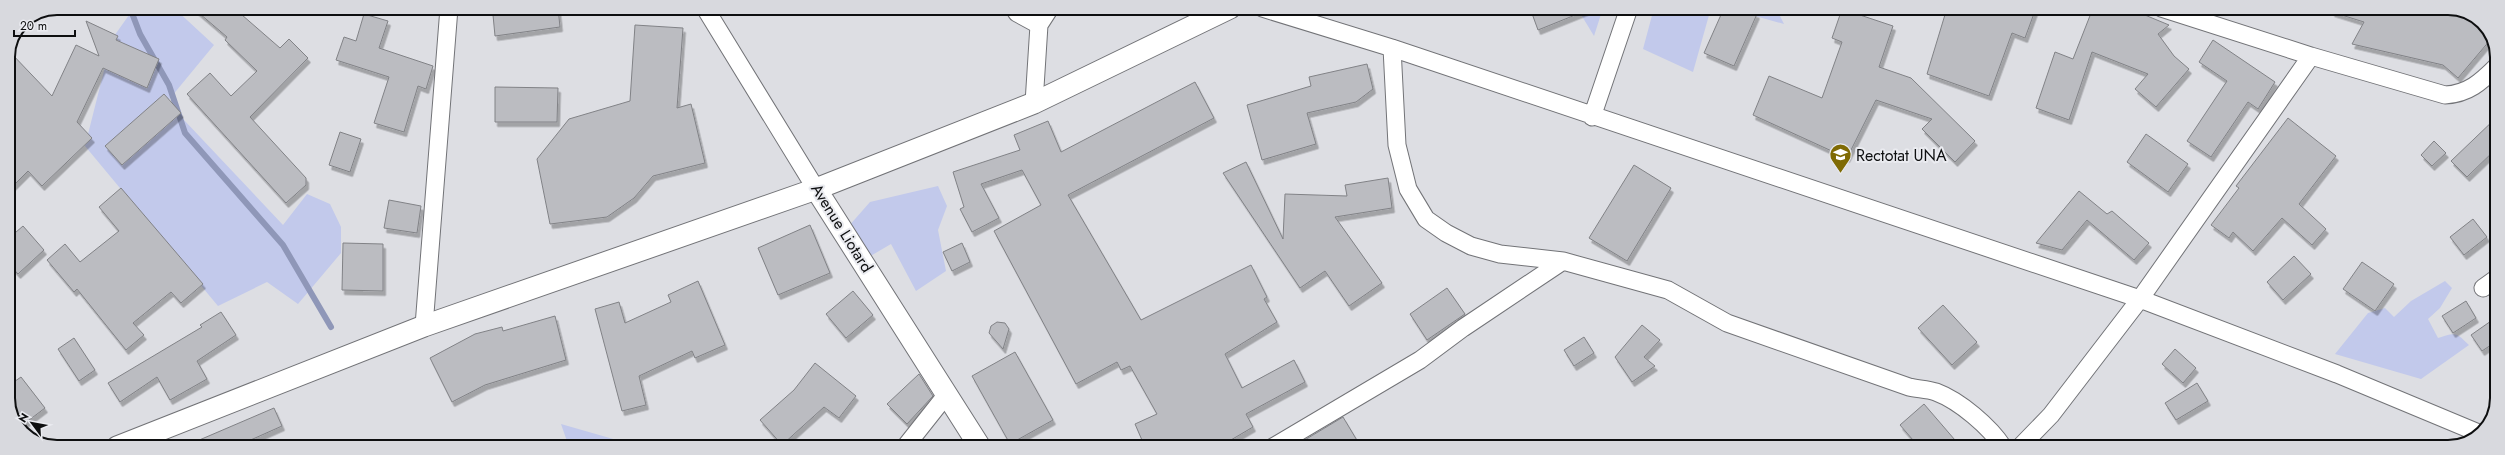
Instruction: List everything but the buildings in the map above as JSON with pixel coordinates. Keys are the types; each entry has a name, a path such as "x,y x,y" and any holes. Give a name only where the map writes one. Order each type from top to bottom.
{"street":[{"path":"424,326 448,15"},
{"name":"Avenue Liotard","path":"709,15 816,189 976,440"},
{"path":"1021,15 1039,25"},
{"path":"1034,103 1039,25 1045,15"},
{"path":"135,440 424,326 816,189 1034,103 1216,15"},
{"path":"1285,15 1392,48 1592,117 2140,299 2337,374 2473,431"},
{"path":"1592,117 1627,15"},
{"path":"2183,15 2311,56 2445,95 2460,94 2481,82 2490,73"},
{"path":"1392,48 1397,145 1408,189 1426,219 1446,233 1471,246 1500,254 1563,261 1668,290 1727,324 1908,387 1937,392 1963,408 1993,432 1998,440"},
{"path":"2027,440 2051,416 2140,299 2311,56"},
{"path":"1284,440 1420,360 1463,328 1563,261"},
{"path":"2483,288 2490,283"},
{"path":"911,440 947,394"}],"shaded area":[{"path":"129,15 182,15 214,45 167,102 283,225 307,194 330,204 341,227 341,253 298,304 267,282 218,306 85,146 112,39"},
{"path":"1581,15 1601,15 1594,36"},
{"path":"1652,15 1709,15 1693,72 1643,49"},
{"path":"1752,15 1780,15 1784,24"},
{"path":"938,186 947,206 938,230 946,271 916,291 891,244 862,261 848,227 870,202"},
{"path":"2445,281 2452,288 2440,308 2428,319 2438,338 2455,334 2469,345 2421,379 2335,354 2368,313 2385,308 2394,317 2411,301"},
{"path":"561,424 617,440 567,440"}],"waterway":[{"path":"133,15 140,34 169,85 185,133 283,245 331,327"}],"place":[{"name":"Rectotat UNA","path":"1841,174"}]}
